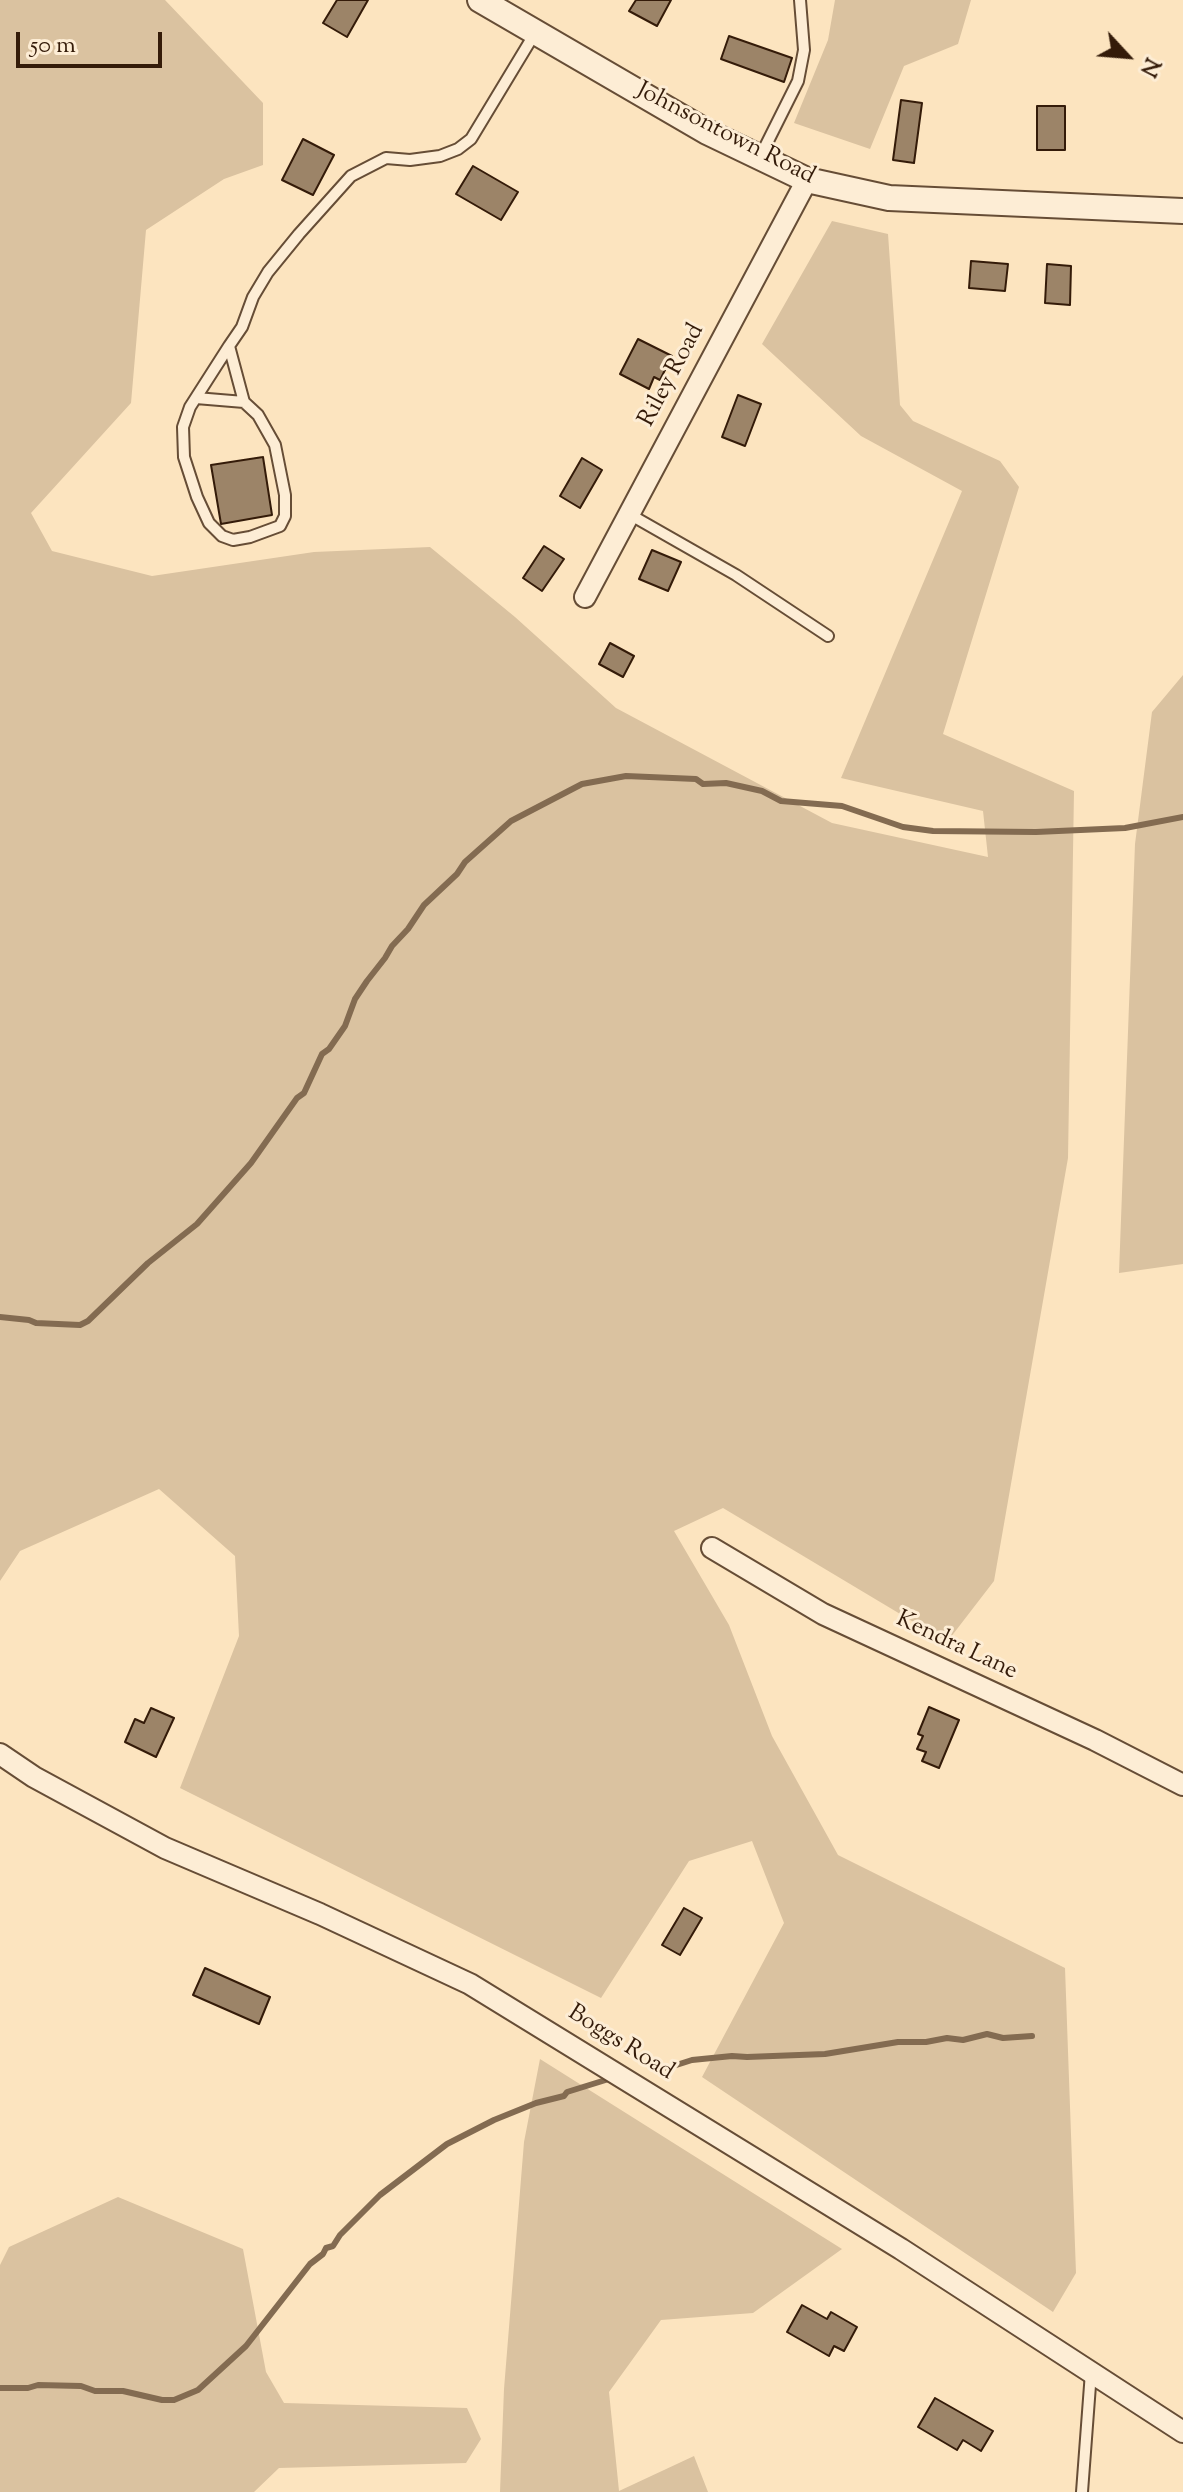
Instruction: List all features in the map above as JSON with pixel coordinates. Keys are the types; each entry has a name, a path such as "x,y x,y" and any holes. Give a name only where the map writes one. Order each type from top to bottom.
{"street":[{"name":"Johnsontown Road","path":"480,0 707,132 807,180 889,198 1183,211"},
{"name":"Riley Road","path":"585,597 807,180"},
{"name":"Kendra Lane","path":"712,1548 823,1614 1095,1740 1183,1785"},
{"name":"Boggs Road","path":"0,1754 34,1777 165,1848 320,1914 470,1984 901,2249 1183,2432"}],"lane":[{"path":"760,157 798,81 804,50 800,0"},
{"path":"229,346 244,402 258,415 275,445 285,495 285,516 280,526 233,540 222,536 209,523 197,497 184,457 183,427 190,407 229,346 242,327 253,297 268,272 351,176 386,158 410,160 440,156 458,149 471,139 535,33"},
{"path":"196,398 244,402"},
{"path":"629,514 736,575 828,636"},
{"path":"1082,2492 1091,2372"}],"shaded area":[{"path":"0,0 165,0 263,103 263,165 224,179 146,230 131,403 31,513 52,551 152,576 314,552 430,547 515,617 616,708 832,823 988,857 983,811 841,778 962,491 861,436 762,344 832,221 888,234 900,405 913,421 1000,461 1019,487 943,734 1074,791 1068,1158 994,1581 947,1642 723,1508 674,1531 729,1625 772,1736 838,1855 1065,1968 1076,2273 1053,2312 702,2077 784,1923 752,1841 689,1861 601,1998 180,1788 239,1636 235,1556 159,1489 20,1551 0,1581"},
{"path":"835,0 971,0 958,44 904,66 870,149 794,123 828,40"},
{"path":"1183,675 1183,1264 1119,1273 1135,844 1152,712"},
{"path":"540,2059 842,2249 753,2313 661,2320 609,2392 619,2491 694,2456 708,2492 500,2492 504,2389 524,2142"},
{"path":"118,2197 243,2249 266,2372 284,2403 467,2408 481,2439 466,2463 279,2468 254,2492 0,2492 0,2265 9,2247"}],"building":[{"path":"337,0 368,0 347,37 323,23"},
{"path":"636,0 671,0 657,26 629,11"},
{"path":"729,36 792,58 784,82 721,59"},
{"path":"901,100 922,103 914,163 893,160"},
{"path":"1037,106 1065,106 1065,150 1037,150"},
{"path":"303,139 334,155 313,195 282,180"},
{"path":"473,166 518,192 501,220 456,194"},
{"path":"971,261 1008,264 1005,291 969,288"},
{"path":"1047,264 1071,266 1070,305 1045,303"},
{"path":"638,339 672,356 660,380 654,377 649,389 620,374"},
{"path":"738,395 761,404 745,446 722,437"},
{"path":"263,457 272,515 221,524 211,465"},
{"path":"582,458 602,470 580,508 560,496"},
{"path":"544,546 564,559 542,591 523,578"},
{"path":"652,550 681,562 668,591 639,579"},
{"path":"610,643 634,656 623,677 599,664"},
{"path":"929,1707 959,1720 939,1768 922,1761 926,1752 917,1749 923,1736 918,1734"},
{"path":"151,1708 174,1718 156,1757 125,1742 135,1719 144,1723"},
{"path":"684,1908 702,1918 680,1955 662,1945"},
{"path":"205,1968 270,1997 259,2024 193,1995"},
{"path":"802,2305 827,2319 831,2312 857,2327 844,2351 834,2346 829,2356 787,2332"},
{"path":"935,2398 993,2431 981,2451 963,2440 957,2450 918,2427"}],"waterway":[{"path":"0,1317 80,1325 88,1321 148,1263 197,1224 251,1163 297,1098 304,1093 322,1054 345,1026 355,999 424,905 457,874 465,862 511,821 582,784 626,776 696,779 703,784 726,783 762,791 781,801 842,806 903,827 933,831 1036,832 1125,828 1183,817"},
{"path":"667,2068 692,2060 732,2056 825,2054 898,2042 947,2038 963,2040 987,2034 1003,2038 1032,2036"},
{"path":"0,2388 81,2386 95,2391 123,2391 162,2400 174,2400 198,2390 246,2346 326,2248 333,2246 380,2195 447,2144 536,2103 612,2078"}]}
